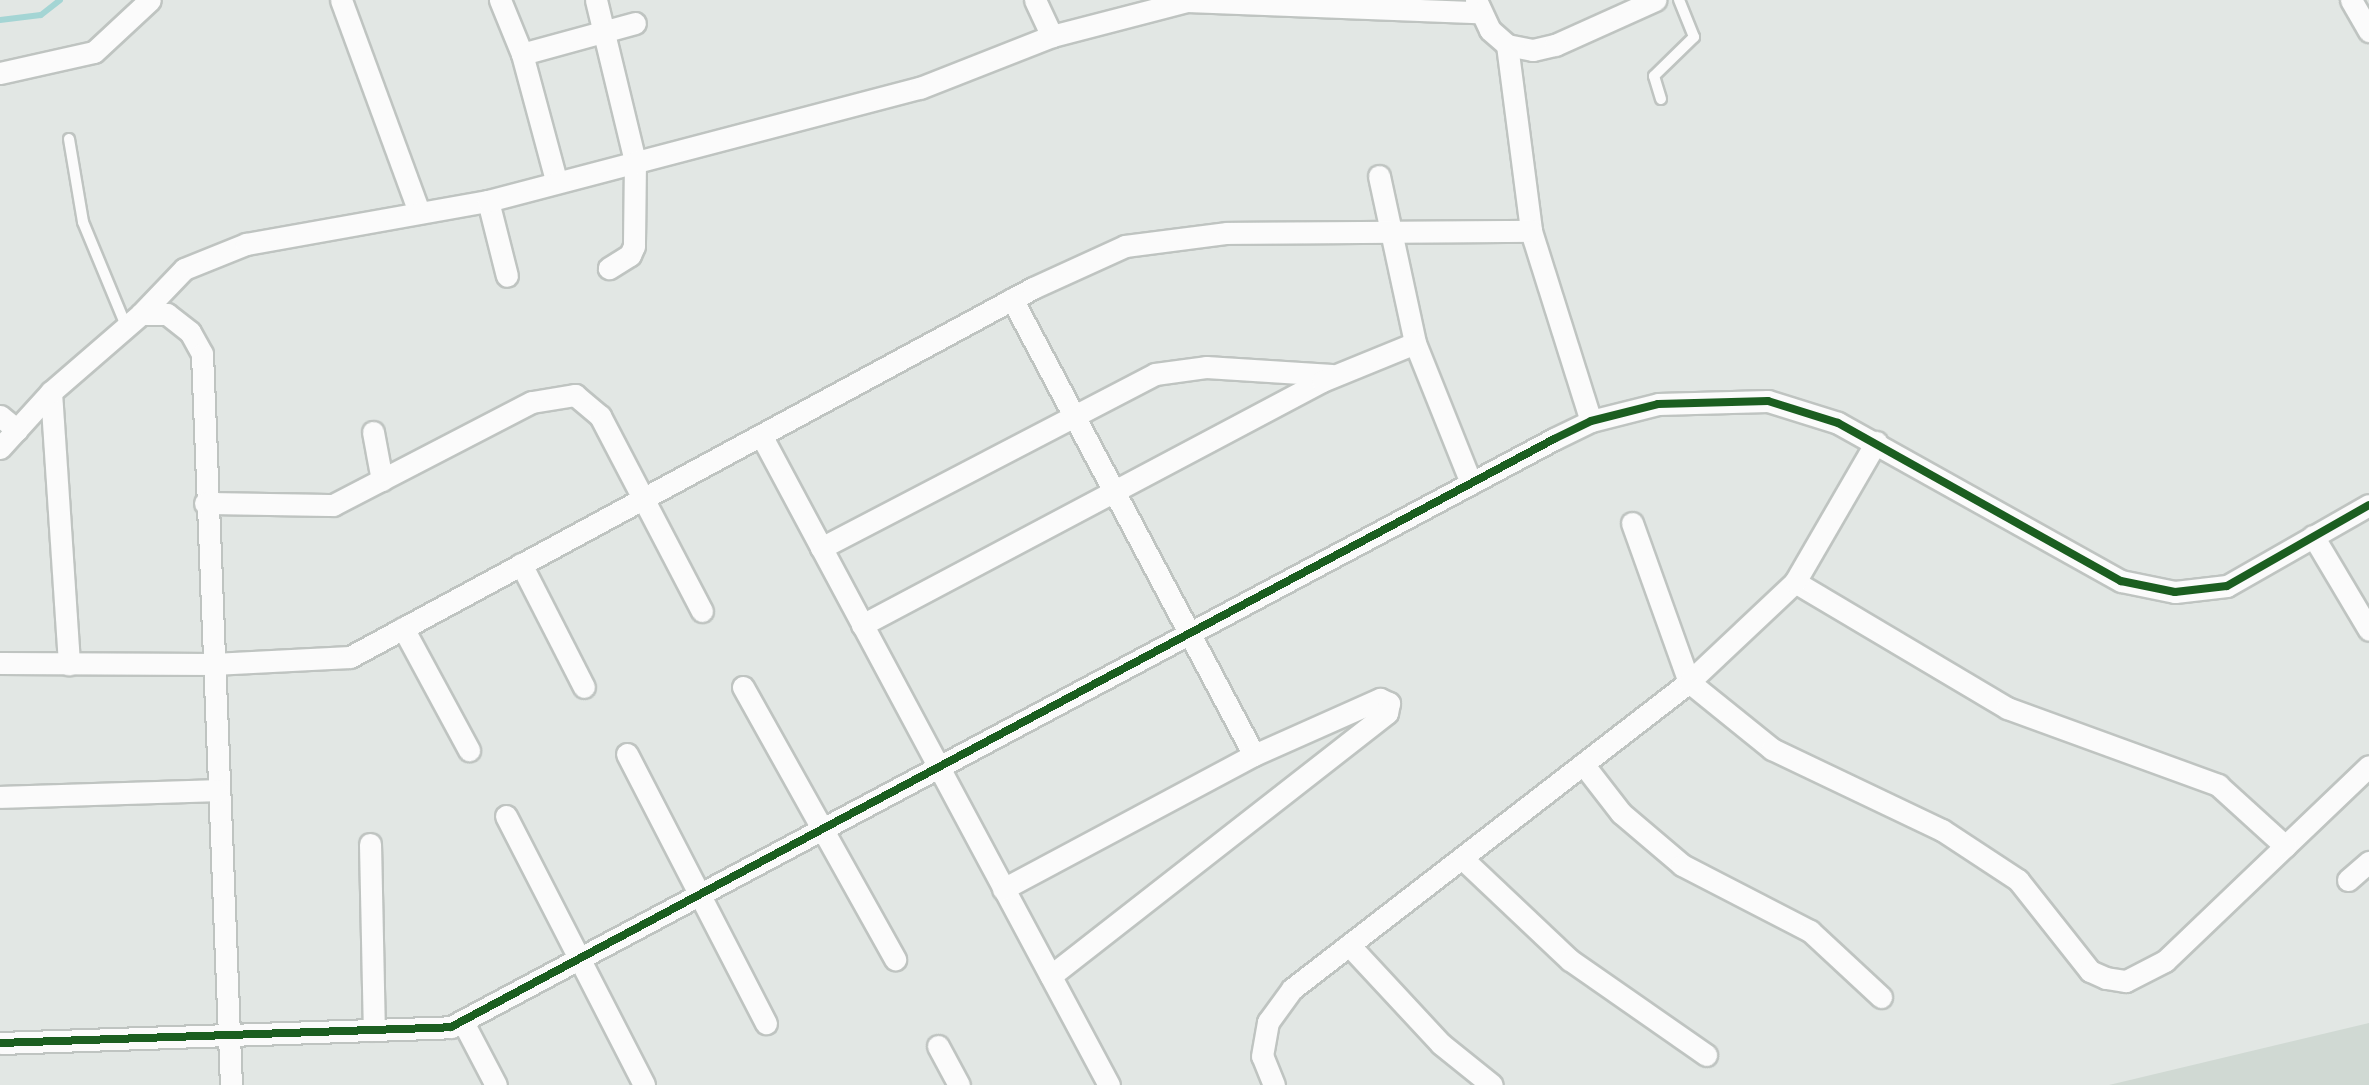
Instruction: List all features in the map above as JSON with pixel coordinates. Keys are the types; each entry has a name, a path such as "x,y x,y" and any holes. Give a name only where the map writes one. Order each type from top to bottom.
{"street":[{"path":"0,73 94,51 150,0"},
{"path":"341,0 418,212"},
{"path":"500,0 522,54 556,180"},
{"path":"596,0 635,160 634,246 630,255 609,268"},
{"path":"1035,0 1052,36"},
{"path":"1507,45 1533,50 1555,45 1617,7 1655,0"},
{"path":"2351,0 2369,31"},
{"path":"0,448 51,392 133,320 184,269 246,244 488,201 556,180 920,88 1052,36 1187,1 1477,6 1507,45 1531,231 1591,421"},
{"path":"522,54 635,23"},
{"path":"1379,176 1415,342 1471,483"},
{"path":"488,201 507,276"},
{"path":"0,663 213,664 350,657 1012,299 1125,246 1227,233 1531,231"},
{"path":"1012,299 1254,755"},
{"path":"133,320 167,314 190,332 202,354 205,503 231,1085"},
{"path":"862,625 1336,375 1415,342"},
{"path":"821,548 1155,374 1181,368 1336,375"},
{"path":"51,392 69,664"},
{"path":"205,503 333,505 532,402 575,395 600,416 702,611"},
{"path":"0,1043 451,1028 1471,483 1591,421 1658,404 1768,401 1838,423 1876,442 2121,581 2175,592 2227,586 2369,505"},
{"path":"0,416 17,430"},
{"path":"373,432 382,480"},
{"path":"761,435 1109,1085"},
{"path":"1274,1085 1262,1056 1268,1022 1292,989 1689,682 1796,582 1876,442"},
{"path":"1632,523 1689,682 1772,749 1942,830 2018,880 2090,971 2106,978 2126,981 2165,962 2369,766"},
{"path":"2313,536 2369,630"},
{"path":"521,564 584,687"},
{"path":"1796,582 2007,708 2218,785 2285,846"},
{"path":"403,628 469,750"},
{"path":"743,687 825,828 895,959"},
{"path":"1003,889 1254,755 1380,699 1389,703 1387,713 1050,976"},
{"path":"627,754 698,896 766,1023"},
{"path":"1583,764 1621,813 1682,864 1810,932 1881,997"},
{"path":"0,797 218,790"},
{"path":"506,816 581,958 644,1085"},
{"path":"370,844 374,1030"},
{"path":"1462,858 1570,960 1706,1054"},
{"path":"2348,880 2369,861"},
{"path":"1349,945 1441,1044 1492,1085"},
{"path":"463,1022 496,1085"},
{"path":"938,1046 959,1085"}],"lane":[{"path":"1661,99 1654,76 1694,37 1679,0"},
{"path":"69,139 83,222 133,320"}],"shaded area":[{"path":"2369,1023 2369,1085 2109,1085"}],"waterway":[{"path":"0,20 41,15 60,0"}],"cycle path":[{"path":"0,1043 451,1027 1554,439 1591,421 1658,404 1768,401 1838,423 2121,581 2175,592 2227,586 2369,505"}]}
